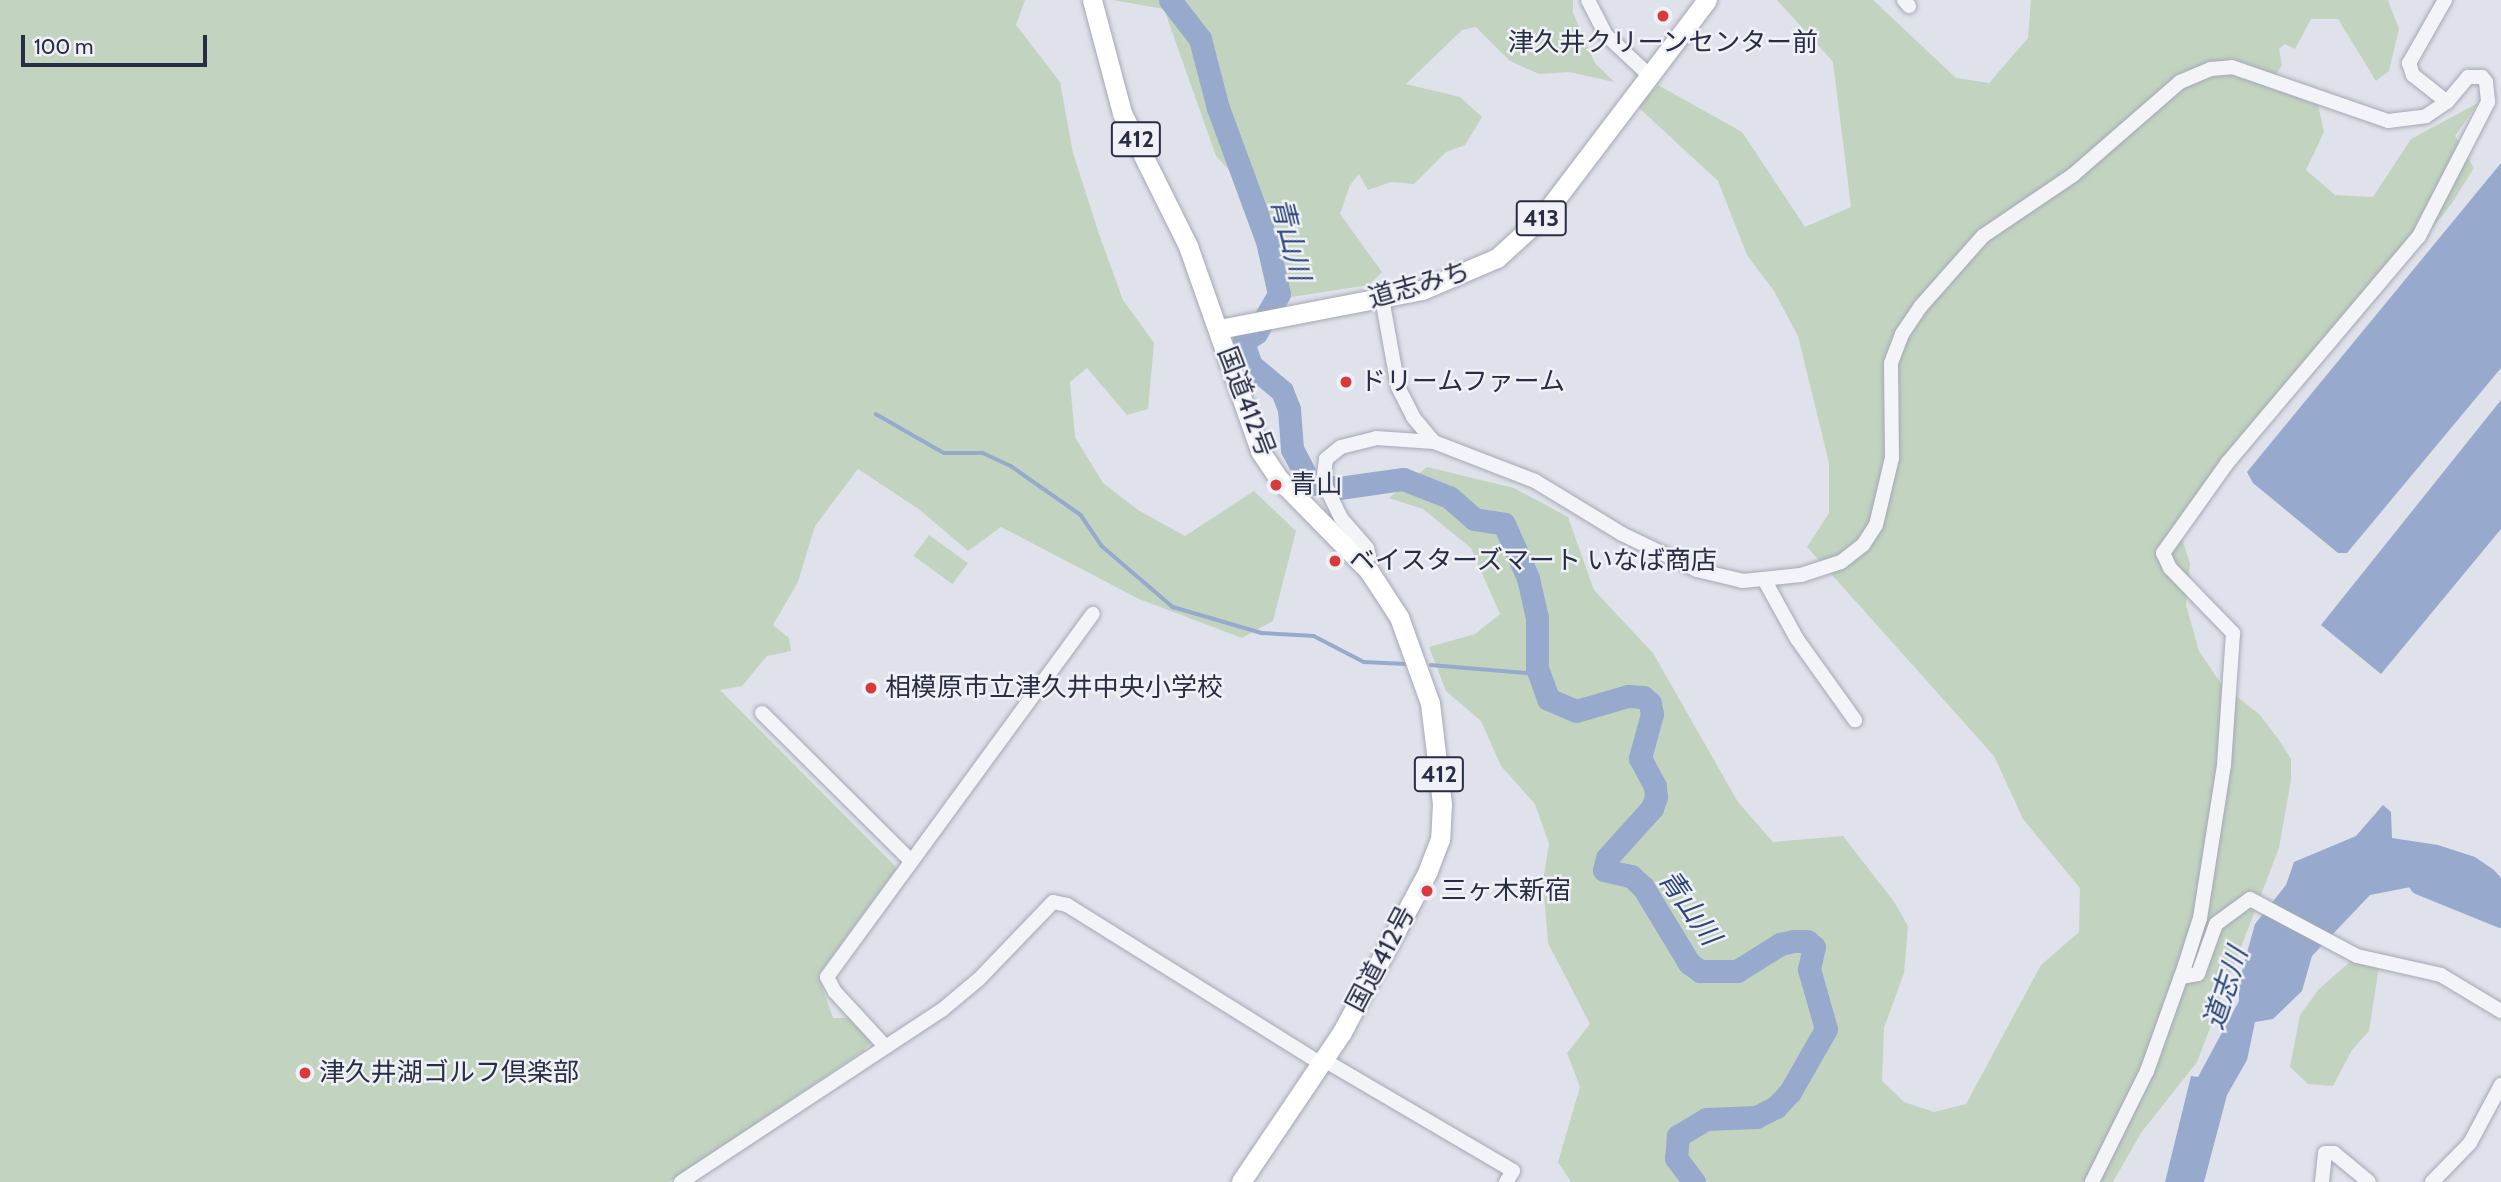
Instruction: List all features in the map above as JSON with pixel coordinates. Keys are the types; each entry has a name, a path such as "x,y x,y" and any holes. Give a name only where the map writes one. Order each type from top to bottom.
{"highway":[{"name":"国道412号","path":"1091,0 1122,113 1188,246 1260,451 1278,478 1362,562 1399,617 1430,703 1441,804 1440,839 1428,872 1322,1062 1241,1182"},
{"name":"道志みち","path":"1219,329 1382,298 1460,277 1513,246 1543,216 1707,0"}],"street":[{"path":"1588,0 1605,34 1650,76"},
{"path":"2445,0 2409,63 2413,75 2447,102"},
{"path":"1362,562 1369,556 1367,548 1335,507 1323,481 1325,459 1347,445 1385,438 1434,442 1552,489 1622,534 1684,564 1725,579 1765,581 1834,566 1863,545 1876,526 1892,458 1888,387 1895,349 1906,327 1951,268 2002,221 2080,169 2180,82 2211,69 2232,67 2388,121 2426,116 2447,102 2475,75 2482,77 2490,91 2488,102 2419,236 2228,461 2163,553 2170,568 2233,633 2217,814 2200,918 2181,977 2147,1071 2092,1182"},
{"path":"1382,298 1398,387 1413,417 1434,442"},
{"path":"1765,581 1797,639 1855,720"},
{"path":"883,1044 835,992 827,977 1093,614"},
{"path":"762,713 911,861"},
{"path":"2181,977 2202,970 2207,943 2223,917 2250,899 2357,956 2441,975 2501,1011"},
{"path":"681,1182 883,1044 942,1010 979,979 1054,902 1067,905 1322,1062 1513,1171 1506,1182"},
{"path":"2432,1182 2470,1143 2501,1086"},
{"path":"2322,1182 2325,1153 2334,1153 2369,1182"}],"green space":[{"path":"0,0 1025,0 1016,25 1060,82 1073,153 1099,234 1123,300 1154,343 1148,409 1127,415 1087,368 1070,382 1075,437 1103,483 1138,510 1185,536 1254,491 1296,531 1273,621 1242,638 1139,599 1001,527 968,551 920,510 858,469 815,526 798,582 773,625 789,638 791,651 767,656 742,686 720,690 897,868 818,975 833,1018 850,1018 872,1041 862,1052 669,1182 0,1182"},
{"path":"1113,0 1573,0 1573,13 1595,63 1614,82 1569,72 1539,74 1510,61 1476,27 1462,30 1406,84 1460,97 1482,117 1465,145 1446,152 1414,184 1391,182 1368,190 1359,174 1350,185 1340,214 1382,272 1369,285 1285,298 1259,202 1216,156 1164,9"},
{"path":"1777,0 1873,0 1956,78 1989,83 2028,38 2031,0 2388,0 2399,29 2389,71 2376,81 2338,19 2311,19 2295,49 2285,44 2279,49 2282,65 2269,87 2318,105 2324,132 2306,170 2335,195 2373,197 2411,139 2478,103 2455,136 2474,168 2452,203 2367,310 2219,475 2182,538 2190,564 2186,605 2199,651 2222,685 2259,714 2279,740 2291,759 2291,780 2279,848 2197,1062 2141,1133 2113,1182 1571,1182 1558,1162 1580,1087 1567,1053 1590,1024 1548,943 1543,881 1549,844 1535,804 1501,766 1481,721 1446,691 1429,647 1475,634 1500,614 1471,548 1423,509 1389,498 1427,467 1514,488 1568,517 1594,590 1653,653 1738,802 1773,842 1843,836 1895,903 1908,926 1904,973 1884,1028 1882,1081 1904,1102 1934,1112 1966,1104 2041,965 2079,932 2080,888 2023,819 1994,756 1807,547 1829,513 1829,463 1798,336 1774,291 1747,255 1718,181 1638,107 1658,85 1742,132 1805,227 1851,207 1833,62"},
{"path":"929,535 968,563 953,584 914,556"},
{"path":"2381,954 2369,1031 2352,1050 2333,1086 2308,1084 2290,1067 2300,1015 2319,989 2351,961"}],"water":[{"path":"2501,163 2501,368 2347,553 2338,553 2253,483 2247,472"},
{"path":"2501,400 2501,529 2381,674 2321,625"},
{"path":"2383,805 2391,812 2392,838 2438,845 2475,857 2494,870 2501,878 2501,923 2481,914 2464,897 2411,887 2370,895 2312,956 2302,991 2273,1019 2255,1022 2247,1060 2227,1095 2204,1182 2165,1182 2191,1076 2198,1077 2239,1001 2239,982 2255,924 2286,885 2294,862 2356,836"}],"waterway":[{"name":"青山川","path":"1170,0 1200,39 1218,108 1267,241 1279,294 1256,333 1244,341 1245,348 1251,365 1282,391 1289,409 1292,449 1310,483 1339,488 1403,479 1449,497 1474,519 1504,524 1528,578 1537,618 1537,668 1548,699 1576,711 1628,696 1643,697 1650,703 1652,714 1640,758 1655,786 1656,797 1652,808 1607,858 1604,870 1631,876 1643,887 1689,963 1700,971 1737,971 1780,944 1794,941 1807,941 1814,947 1809,969 1826,1029 1790,1092 1776,1107 1756,1117 1706,1119 1678,1136 1676,1158 1694,1182"},
{"path":"876,414 944,453 983,453 1011,466 1081,515 1102,546 1173,607 1262,633 1314,636 1364,662 1406,664"},
{"path":"1431,665 1539,674"},
{"name":"道志川","path":"2420,883 2501,916"}],"place":[{"name":"津久井クリーンセンター前","path":"1663,16"},
{"name":"ドリームファーム","path":"1346,382"},
{"name":"青山","path":"1276,485"},
{"name":"ベイスターズマート いなば商店","path":"1335,561"},
{"name":"相模原市立津久井中央小学校","path":"871,688"},
{"name":"三ヶ木新宿","path":"1427,891"},
{"name":"津久井湖ゴルフ倶楽部","path":"305,1073"}]}
